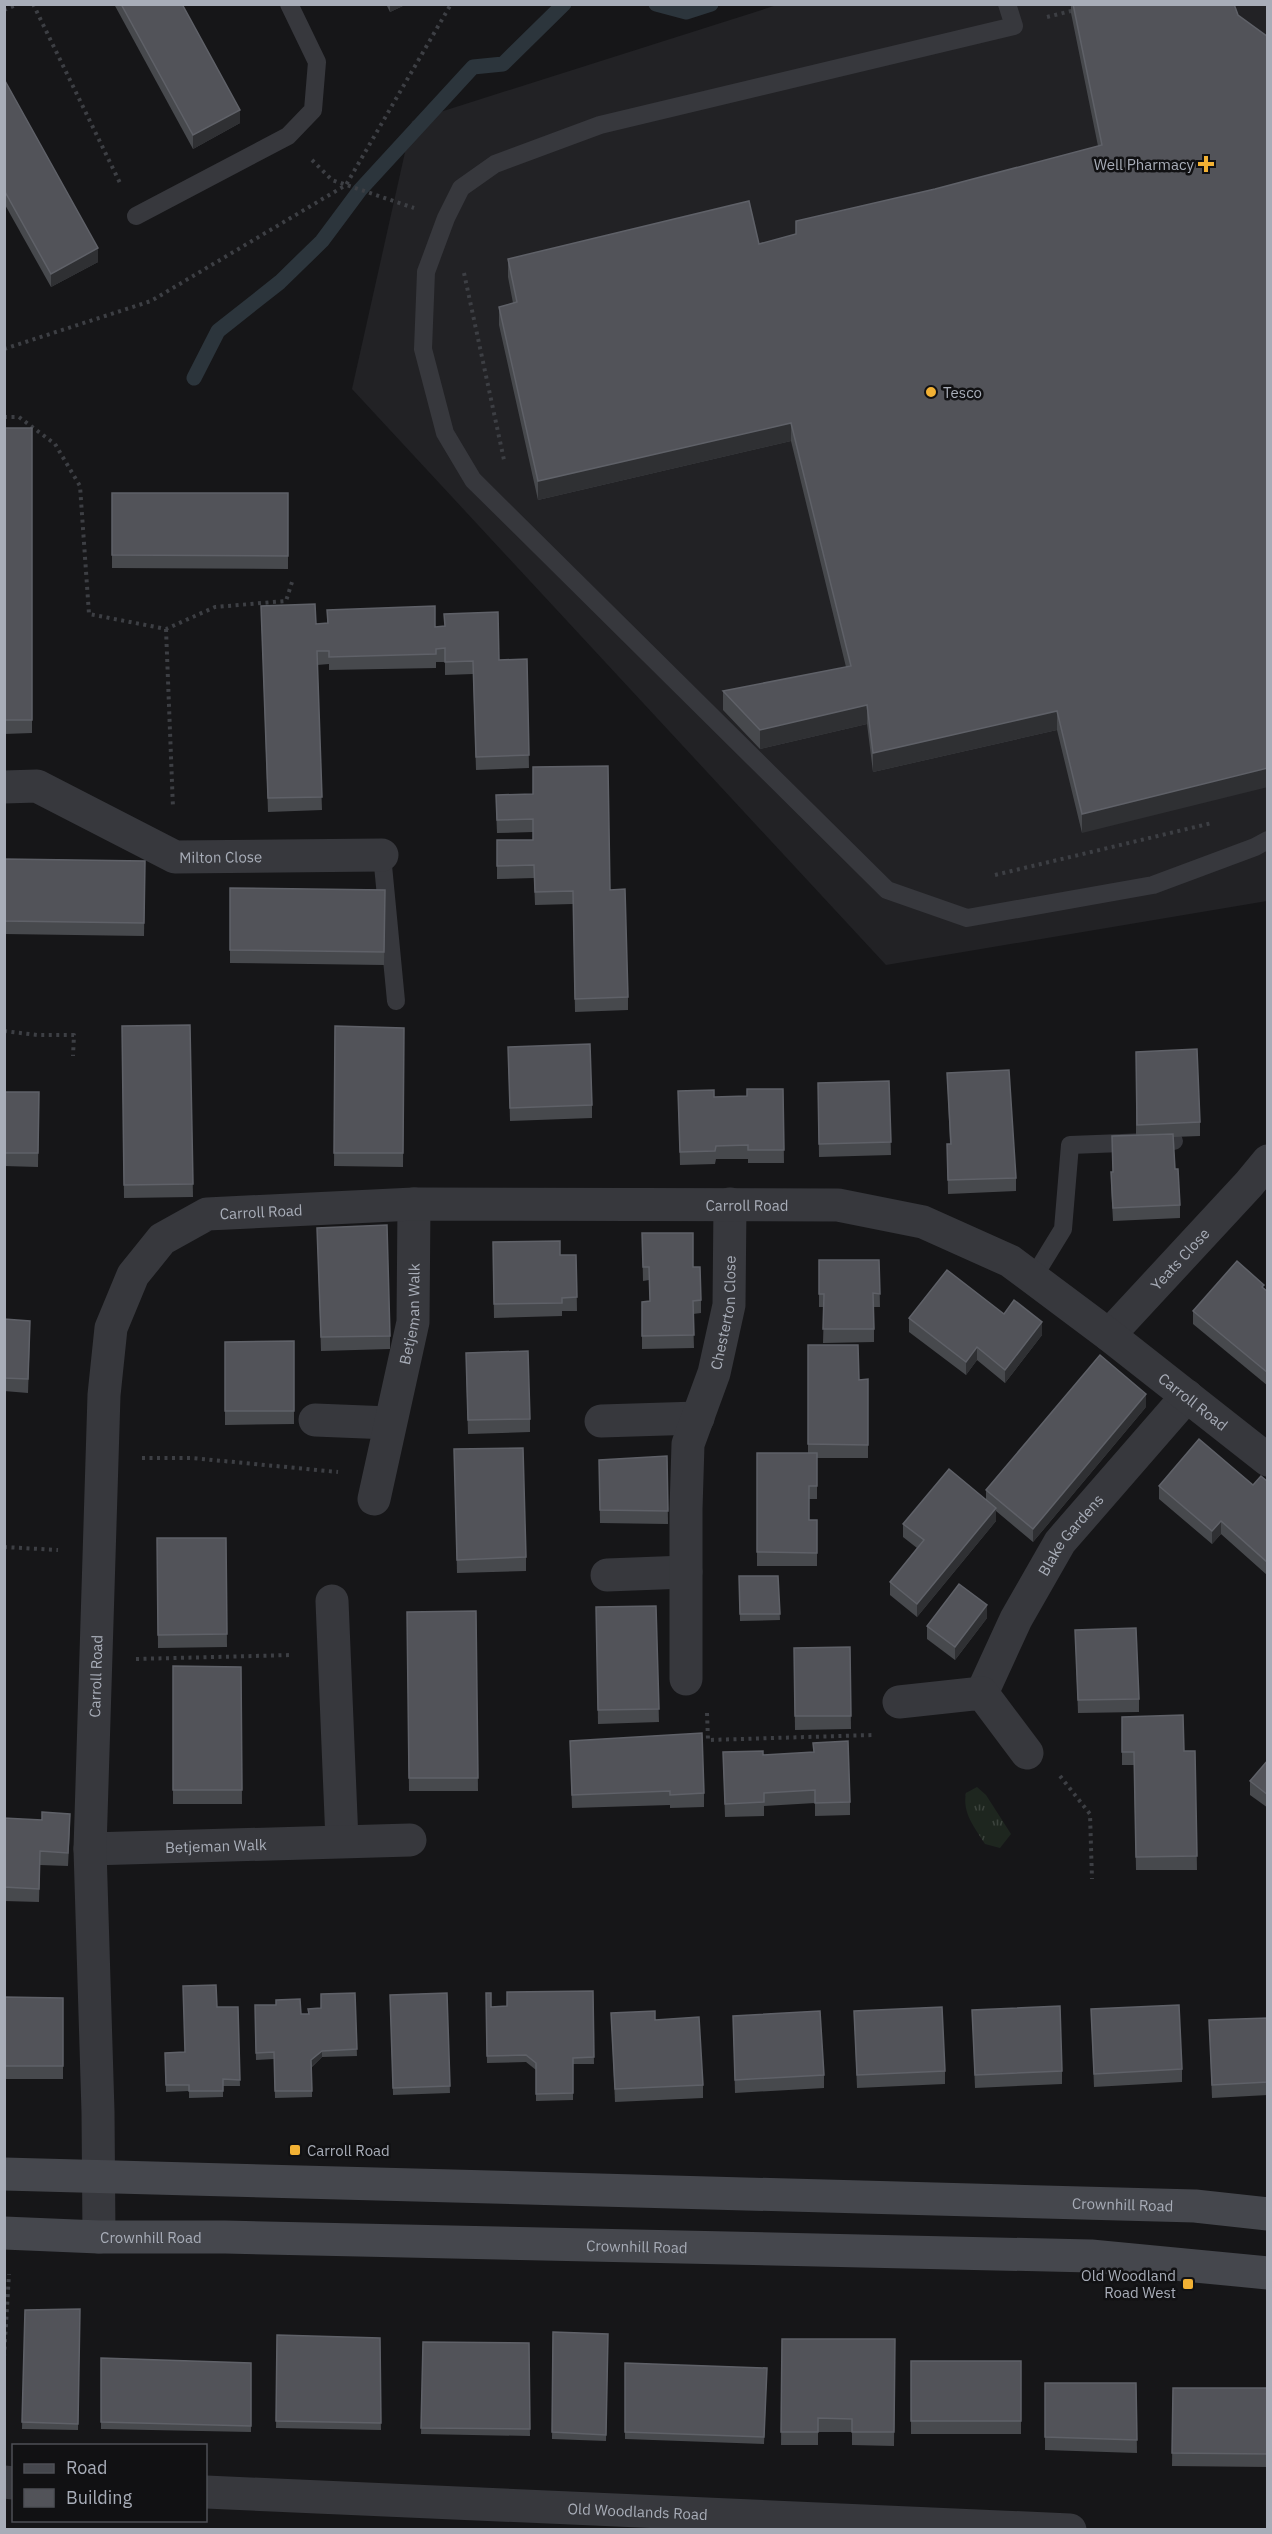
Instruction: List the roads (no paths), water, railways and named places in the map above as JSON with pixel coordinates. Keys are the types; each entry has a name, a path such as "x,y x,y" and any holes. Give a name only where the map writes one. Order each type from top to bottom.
{"main road":[{"name":"Crownhill Road","path":"4,2174 1195,2206 1268,2214"},
{"name":"Crownhill Road","path":"8,2233 99,2238 237,2237 1091,2256 1268,2273"}],"street":[{"name":"Milton Close","path":"4,787 37,786 175,857 382,855"},
{"name":"Yeats Close","path":"1109,1335 1261,1181"},
{"name":"Carroll Road","path":"99,2238 90,1850 104,1395 111,1328 133,1275 162,1239 207,1214 414,1204 838,1205 923,1221 1010,1261 1109,1335 1268,1460"},
{"name":"Betjeman Walk","path":"376,1489 413,1322 414,1204"},
{"name":"Chesterton Close","path":"687,1679 688,1444 714,1373 729,1305 730,1204"},
{"name":"Blake Gardens","path":"982,1693 1016,1619 1060,1542 1187,1396"},
{"path":"601,1421 698,1418"},
{"path":"315,1420 390,1423"},
{"path":"607,1575 686,1572"},
{"path":"332,1601 342,1841"},
{"path":"899,1702 982,1693 1027,1753"},
{"name":"Betjeman Walk","path":"90,1850 410,1840"},
{"name":"Old Woodlands Road","path":"207,2492 1070,2529"}],"lane":[{"path":"136,216 288,136 313,110 317,62 289,4"},
{"path":"1007,4 1014,26 600,125 495,164 461,188 446,218 426,272 423,349 445,433 473,480 887,890 967,918 1153,885 1268,840"},
{"path":"382,855 396,1001"},
{"path":"1033,1278 1063,1228 1070,1145 1174,1140"}],"waterway":[{"path":"194,378 218,331 280,282 322,241 360,190 473,67 503,64 564,4"},
{"path":"656,4 686,12 711,4"}],"place":[{"name":"Well Pharmacy","path":"1206,164"},
{"name":"Tesco","path":"931,392"},
{"name":"Carroll Road","path":"295,2150"},
{"name":"Old Woodland Road West","path":"1188,2284"}]}
